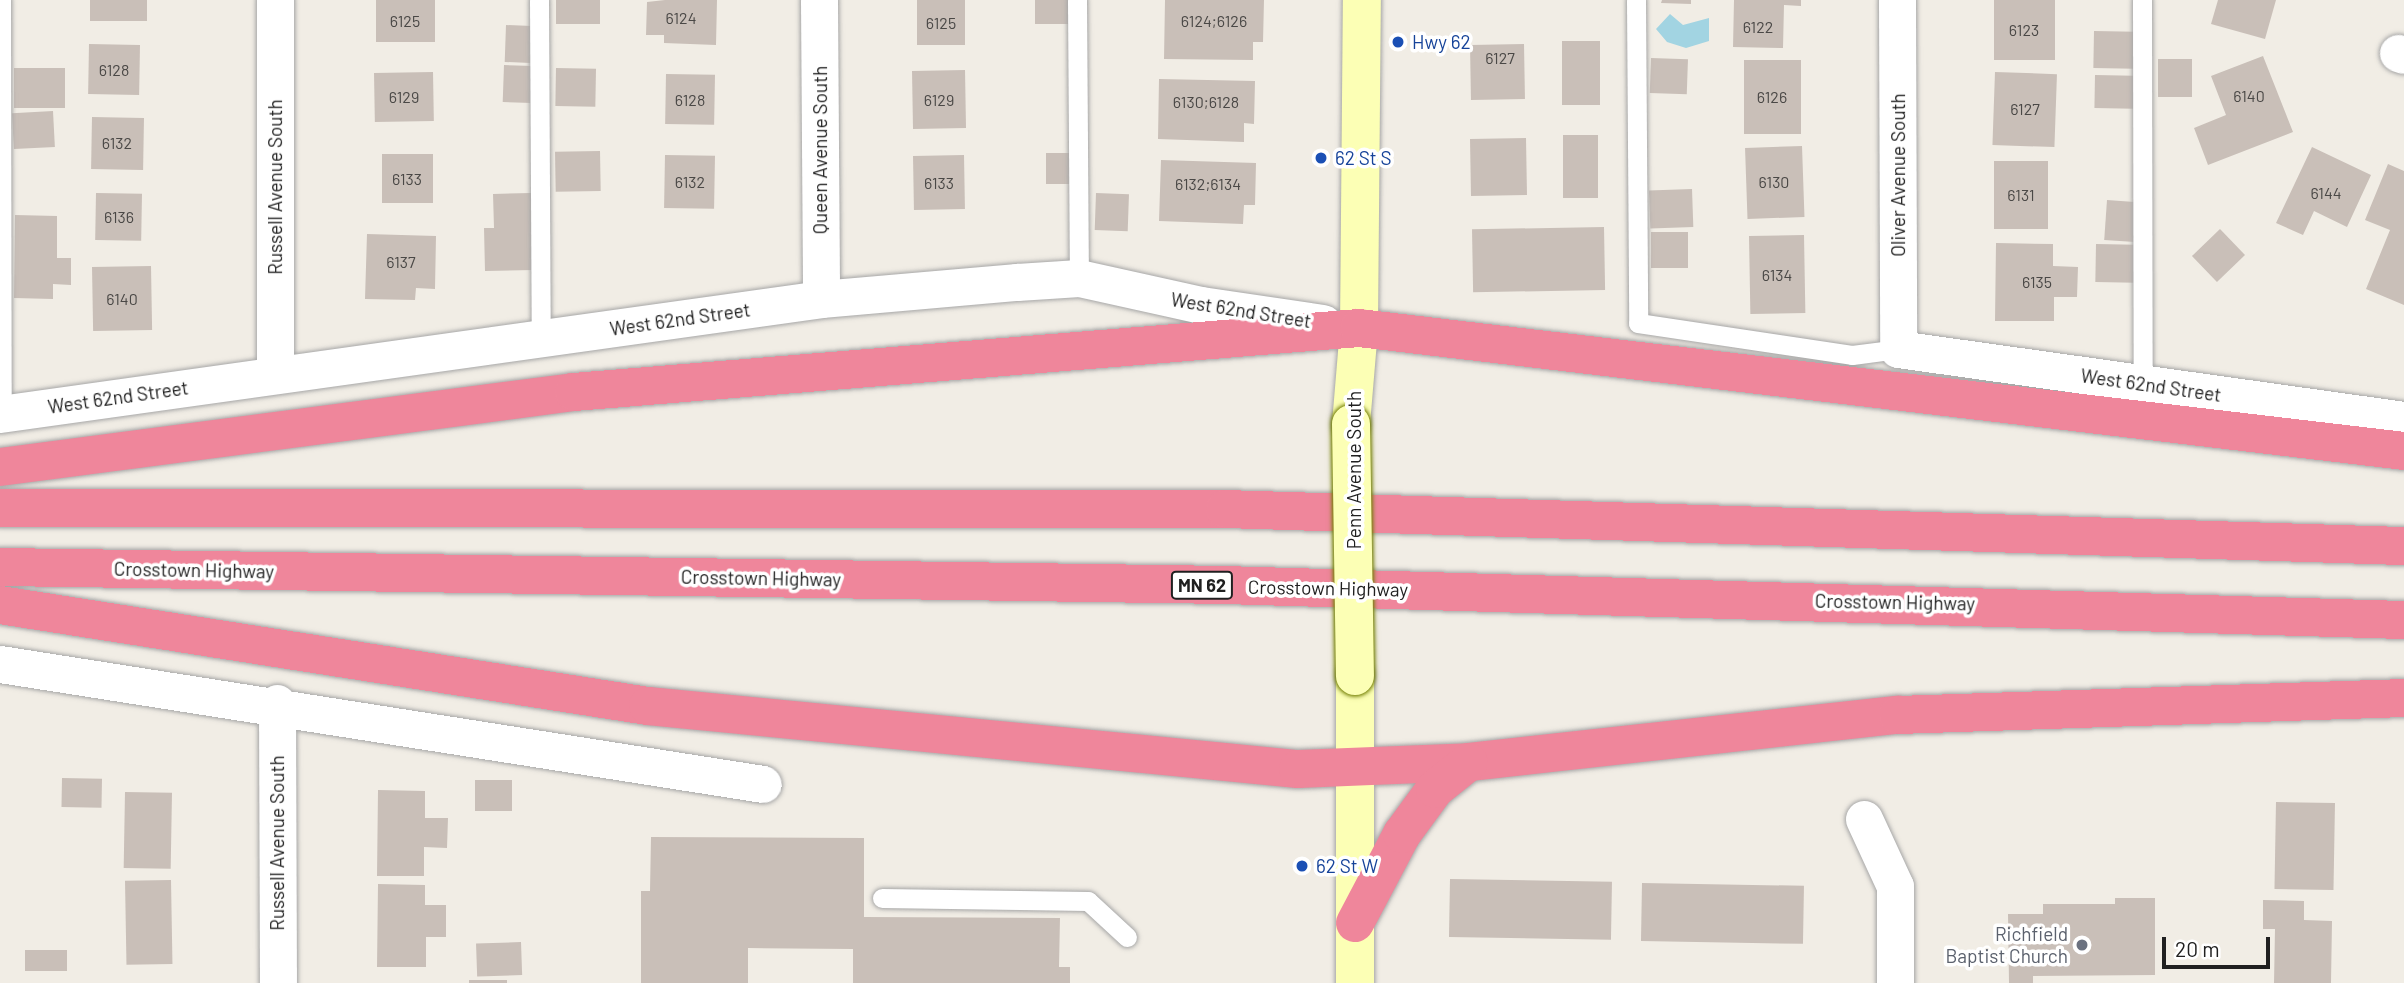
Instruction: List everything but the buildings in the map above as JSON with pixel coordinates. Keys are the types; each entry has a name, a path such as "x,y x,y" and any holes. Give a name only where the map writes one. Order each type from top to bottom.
{"highway":[{"path":"0,467 626,387 1359,328 2404,451"},
{"path":"0,508 1225,509 2404,547"},
{"name":"Crosstown Highway","path":"0,567 1224,585 2404,620"},
{"path":"0,605 648,706 1298,769 1355,764 1469,762 1898,715 2404,698"},
{"path":"1355,923 1402,834 1435,789 1469,762"}],"main road":[{"name":"Penn Avenue South","path":"1356,983 1351,424 1359,328 1362,0"}],"street":[{"name":"Russell Avenue South","path":"275,0 275,374"},
{"name":"Queen Avenue South","path":"819,0 821,299"},
{"name":"Oliver Avenue South","path":"1897,0 1898,349"},
{"name":"West 62nd Street","path":"1,414 821,299 1079,278 1201,305 1359,328"},
{"name":"West 62nd Street","path":"1898,349 2404,420"},
{"path":"0,664 277,703 763,784"},
{"name":"Russell Avenue South","path":"277,703 278,983"},
{"path":"1864,819 1895,886 1895,983"}],"lane":[{"path":"1,0 1,414"},
{"path":"539,0 541,338"},
{"path":"1077,0 1079,278"},
{"path":"1636,0 1638,323 1853,355 1898,349"},
{"path":"2142,0 2143,384"},
{"path":"882,898 1088,901 1127,937"}],"water":[{"path":"1670,14 1683,25 1709,18 1709,41 1686,48 1667,42 1656,29"}],"place":[{"name":"Hwy 62","path":"1398,42"},
{"name":"62 St S","path":"1321,158"},
{"name":"62 St W","path":"1302,866"},
{"name":"Richfield Baptist Church","path":"2082,945"}]}
